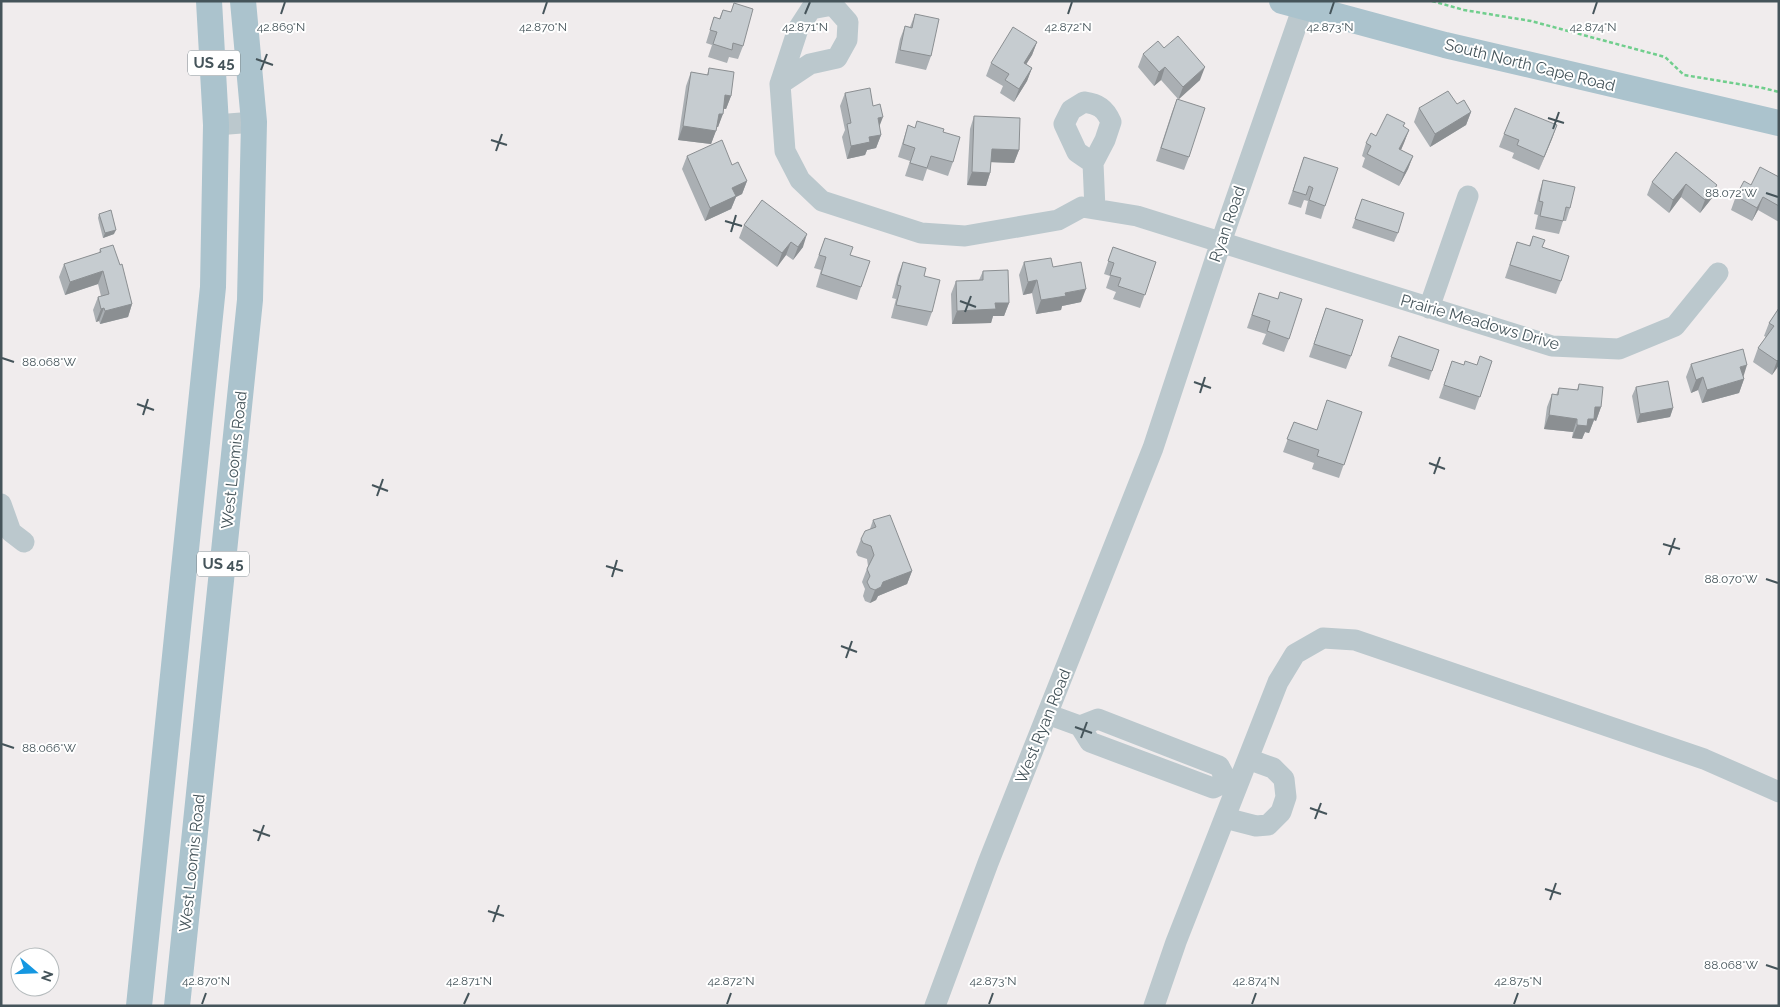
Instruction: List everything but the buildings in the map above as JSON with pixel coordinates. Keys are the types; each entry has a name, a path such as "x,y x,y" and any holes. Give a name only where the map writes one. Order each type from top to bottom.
{"main road":[{"name":"US 45","path":"139,1006 213,287 216,125 209,1"},
{"name":"US 45","path":"243,1 254,122"},
{"name":"South North Cape Road","path":"1297,4 1590,80 1779,123"},
{"name":"West Loomis Road","path":"177,1006 250,300 254,122"}],"street":[{"name":"Ryan Road","path":"1153,448 1297,4"},
{"name":"Prairie Meadows Drive","path":"780,84 785,151 800,180 822,201 921,233 965,236 1058,220 1082,207 1137,216 1552,346 1619,349 1675,326 1718,273"},
{"path":"216,125 254,122"},
{"path":"1093,163 1095,209"},
{"path":"1429,308 1468,196"},
{"name":"West Ryan Road","path":"935,1006 988,864 1153,448"},
{"path":"1,504 11,532 24,542"},
{"path":"1154,1006 1176,942 1226,818 1233,783 1248,759 1275,688 1295,654 1323,638 1355,640 1704,758 1779,792"},
{"path":"1047,714 1080,726 1090,742 1213,788 1233,783"},
{"path":"1226,818 1256,826 1268,824 1281,812 1286,797 1284,779 1273,768 1248,759"}],"path":[{"path":"1432,1 1464,10 1531,20 1665,56 1684,75 1779,92"}]}
